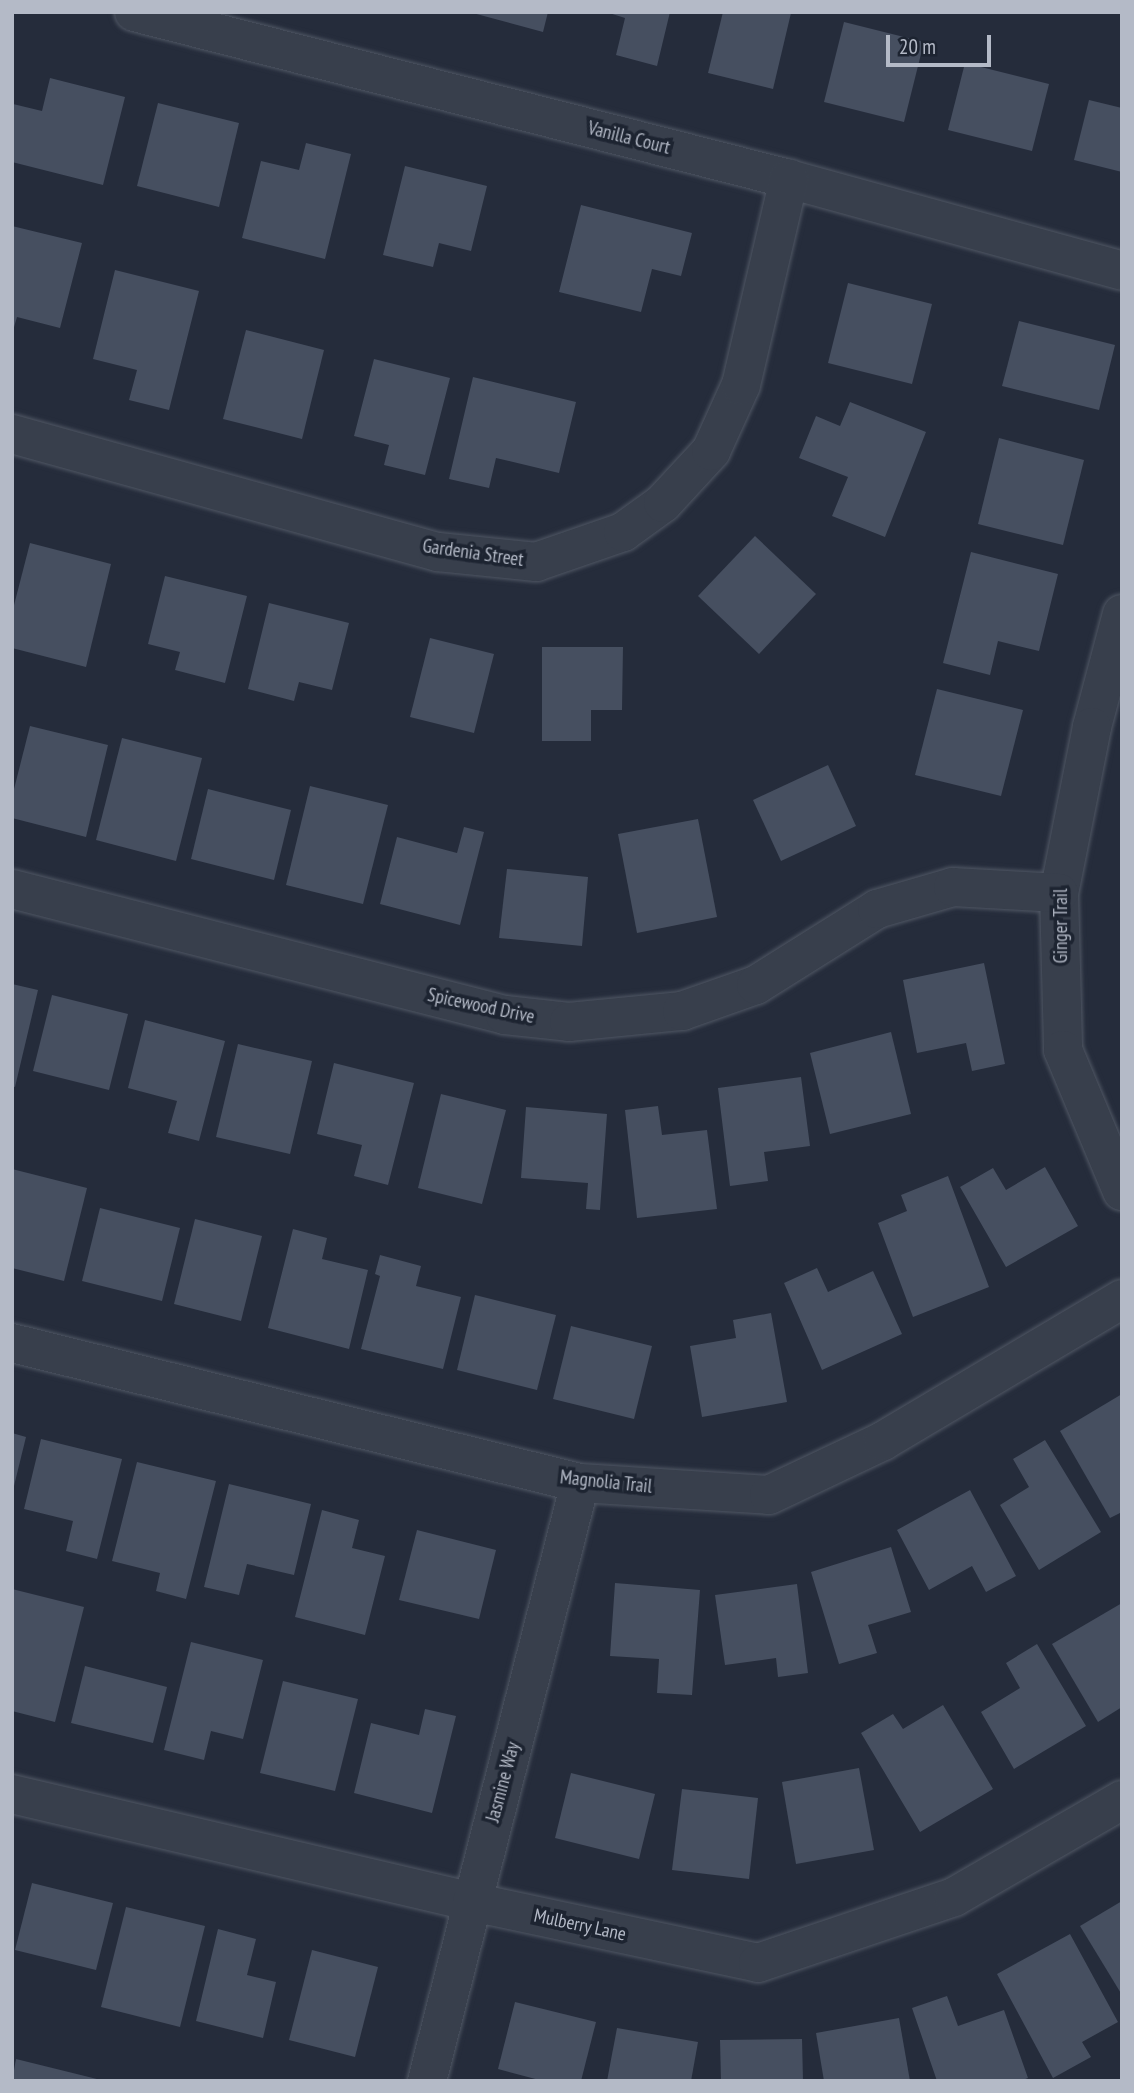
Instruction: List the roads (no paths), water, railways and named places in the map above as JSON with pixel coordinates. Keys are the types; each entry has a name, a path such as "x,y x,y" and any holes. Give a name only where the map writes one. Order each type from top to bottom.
{"street":[{"name":"Vanilla Court","path":"134,12 789,179 1122,271"},
{"name":"Gardenia Street","path":"12,434 438,552 537,562 623,532 663,503 711,452 741,385 789,179"},
{"name":"Ginger Trail","path":"1122,614 1092,727 1059,893 1063,1050 1122,1192"},
{"name":"Spicewood Drive","path":"12,890 505,1015 569,1023 682,1011 694,1007 756,985 877,909 953,887 1059,893"},
{"name":"Magnolia Trail","path":"12,1343 580,1483 769,1495 883,1441 1122,1299"},
{"name":"Jasmine Way","path":"427,2081 580,1483"},
{"name":"Mulberry Lane","path":"12,1794 472,1902 758,1963 954,1897 1122,1800"}]}
